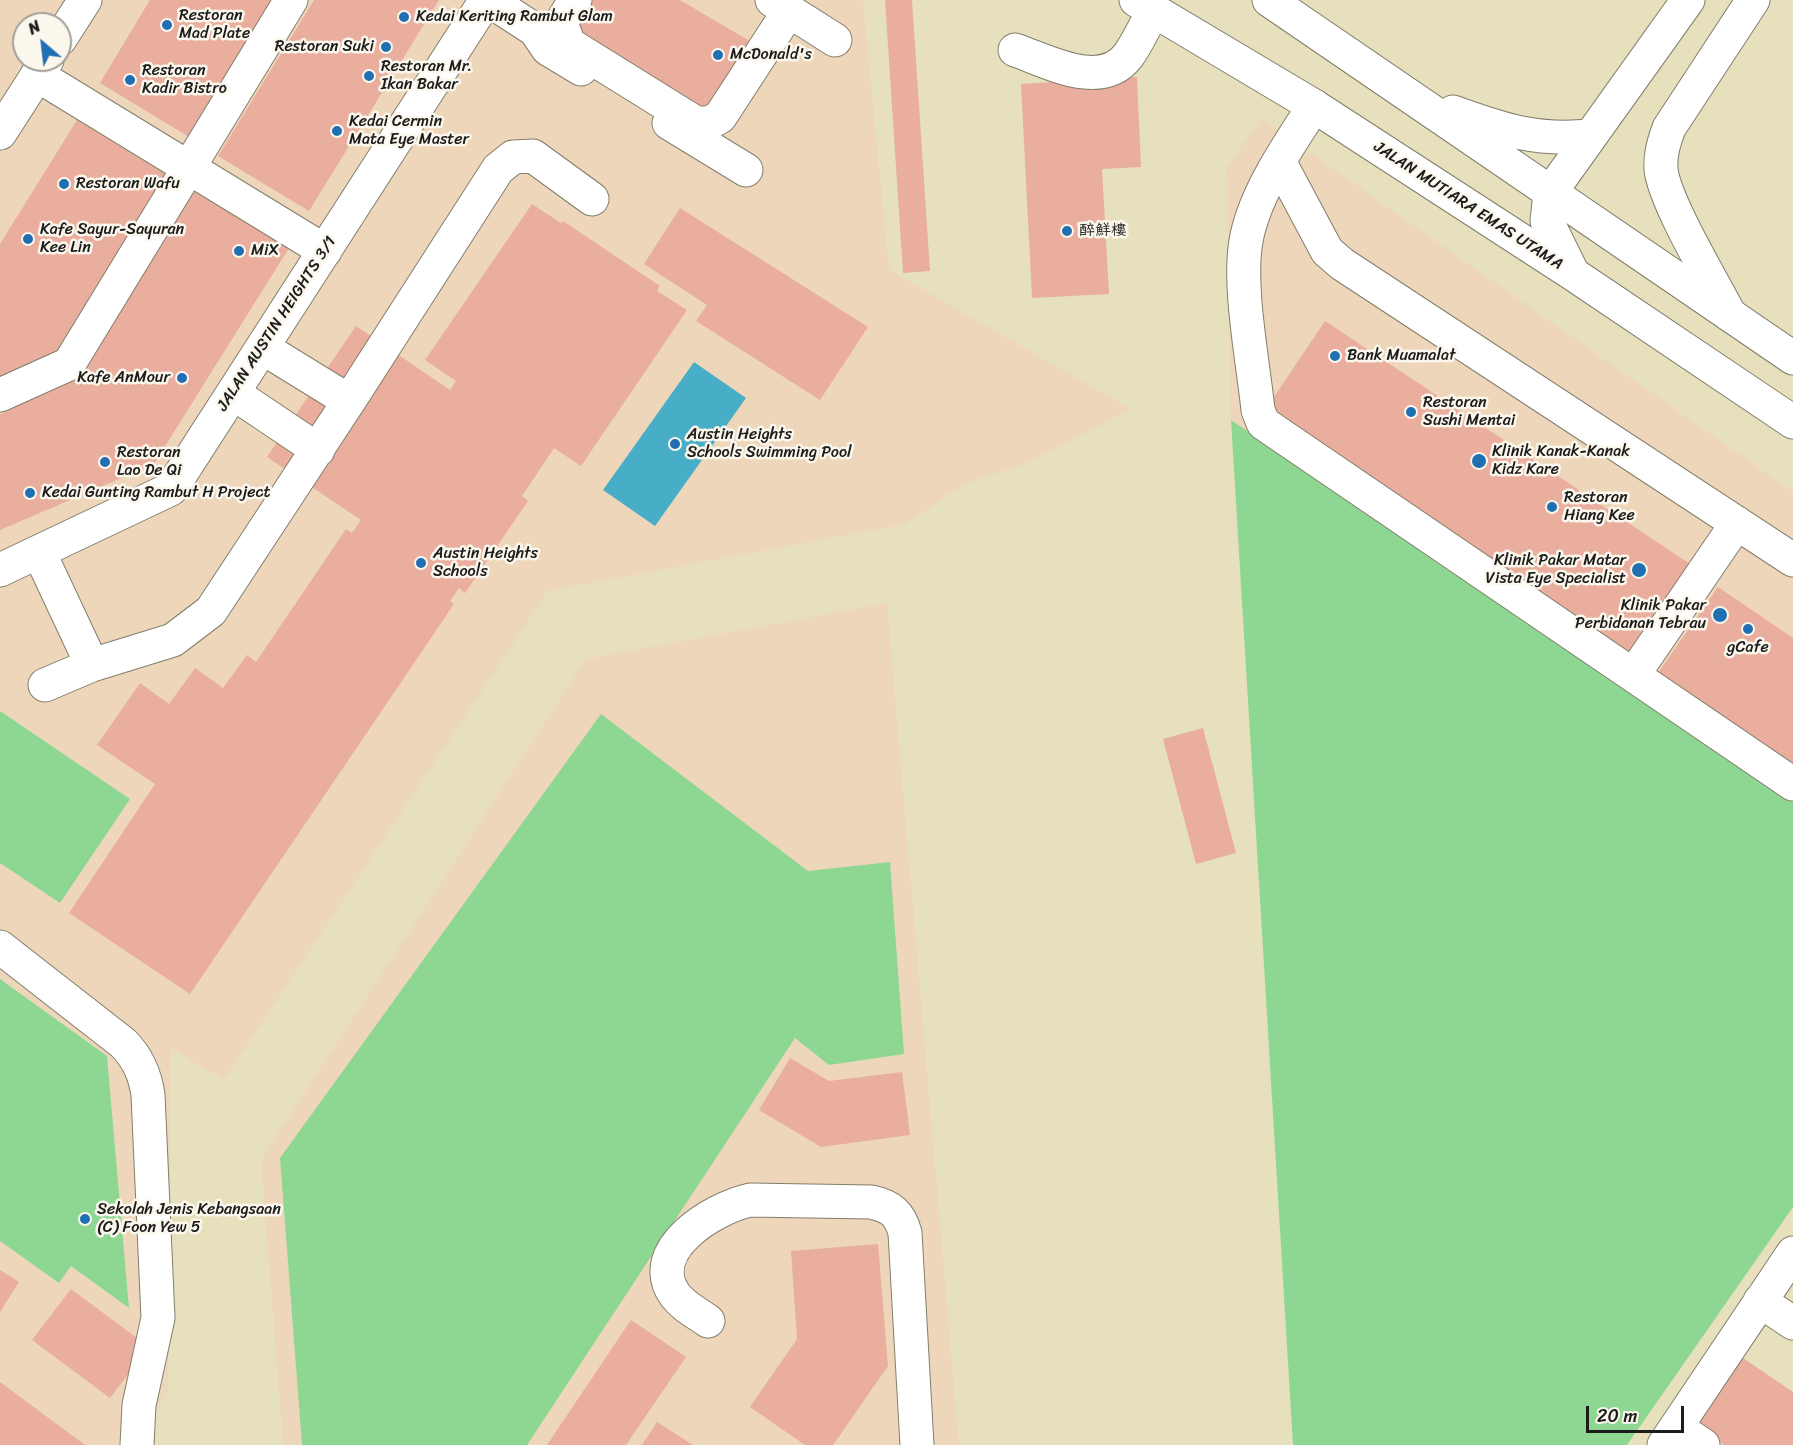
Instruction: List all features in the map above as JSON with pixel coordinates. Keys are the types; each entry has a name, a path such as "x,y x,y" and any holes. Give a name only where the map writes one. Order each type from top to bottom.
{"street":[{"path":"72,20 85,0"},
{"path":"0,395 69,364 291,0"},
{"path":"487,0 535,30 548,49 746,170"},
{"name":"JALAN AUSTIN HEIGHTS 3/1","path":"0,570 171,489 487,0"},
{"path":"535,30 555,0"},
{"path":"575,0 561,23 568,44 696,123 709,123 720,117 780,6 835,40"},
{"path":"1269,0 1793,358"},
{"path":"1573,274 1547,221 1550,193 1688,0"},
{"path":"1730,315 1670,197 1661,171 1661,151 1669,128 1753,0"},
{"path":"1015,50 1077,71 1108,70 1128,56 1145,6"},
{"name":"JALAN MUTIARA EMAS UTAMA","path":"1145,6 1314,106 1573,274 1793,422"},
{"path":"0,133 39,72"},
{"path":"48,72 189,167 325,251"},
{"path":"1411,98 1509,132 1556,140 1590,136"},
{"path":"1314,106 1279,161 1253,216 1246,240 1244,278 1258,410 1263,423 1793,784"},
{"path":"45,685 92,665 173,640 212,611 498,170 513,157 533,156 592,200"},
{"path":"1279,161 1327,251 1342,264 1793,560"},
{"path":"263,348 349,401"},
{"path":"233,393 318,450"},
{"path":"1634,674 1737,523"},
{"path":"39,552 92,665"},
{"path":"0,947 123,1043 144,1072 148,1095 158,1318 139,1405 137,1445"},
{"path":"708,1321 682,1303 674,1294 668,1273 670,1261 677,1246 709,1215 750,1200 871,1202 894,1211 902,1221 905,1233 917,1445"},
{"path":"1703,1445 1670,1436 1793,1253"},
{"path":"1760,1301 1793,1323"}],"shaded area":[{"path":"0,0 863,0 889,270 1131,409 1028,463 964,484 906,524 548,591 224,1080 171,1048 168,1392 143,1433 143,1445 0,1445"},
{"path":"1261,118 1793,492 1793,797 1231,420 1227,168"},
{"path":"887,603 959,1445 283,1445 261,1160 586,659"}],"green space":[{"path":"1231,420 1793,797 1793,1207 1627,1445 1293,1445"},
{"path":"0,711 130,799 60,903 0,863"},
{"path":"601,714 808,871 890,862 904,1054 829,1065 795,1038 527,1445 302,1445 280,1158"},
{"path":"0,979 107,1056 129,1308 71,1266 59,1283 0,1241"}],"water":[{"name":"Austin Heights Schools Swimming Pool","path":"694,362 746,398 655,526 603,490"}],"building":[{"path":"150,0 272,0 189,137 100,83"},
{"path":"314,0 439,0 309,211 218,156"},
{"path":"578,0 680,0 758,46 708,110 655,79 572,52"},
{"path":"885,0 912,0 930,271 903,273"},
{"name":"醉鮮樓","path":"1137,77 1141,167 1102,169 1109,294 1032,298 1021,84"},
{"path":"77,120 167,175 57,353 0,378 0,244"},
{"path":"195,190 289,248 154,464 0,530 0,414 77,379"},
{"path":"532,204 561,223 563,221 660,286 657,291 687,310 581,466 554,448 522,496 528,501 465,593 459,588 450,601 454,604 190,994 69,913 155,784 97,745 140,683 169,704 195,668 223,688 247,655 256,662 346,529 352,533 361,520 267,457 356,326 450,390 456,381 425,360"},
{"path":"680,208 868,327 820,400 696,321 707,305 644,264"},
{"path":"1325,321 1693,566 1632,657 1264,412"},
{"path":"1718,587 1793,638 1793,766 1658,673"},
{"path":"1203,728 1236,853 1196,864 1163,739"},
{"path":"790,1058 829,1081 902,1072 910,1135 821,1147 759,1110"},
{"path":"878,1244 888,1366 833,1445 805,1445 750,1407 797,1339 791,1251"},
{"path":"0,1270 19,1282 0,1312"},
{"path":"71,1289 149,1347 110,1398 32,1340"},
{"path":"631,1320 686,1357 626,1445 547,1445"},
{"path":"1740,1356 1793,1392 1793,1445 1724,1445 1693,1424"},
{"path":"0,1382 85,1445 0,1445"},
{"path":"657,1422 693,1445 642,1445"}],"place":[{"name":"Kedai Keriting Rambut Glam","path":"404,17"},
{"name":"Restoran Mad Plate","path":"167,25"},
{"name":"Restoran Suki","path":"386,47"},
{"name":"McDonald's","path":"718,55"},
{"name":"Restoran Mr. Ikan Bakar","path":"369,76"},
{"name":"Restoran Kadir Bistro","path":"130,80"},
{"name":"Kedai Cermin Mata Eye Master","path":"337,131"},
{"name":"Restoran Wafu","path":"64,184"},
{"name":"醉鮮樓","path":"1067,231"},
{"name":"Kafe Sayur-Sayuran Kee Lin","path":"28,239"},
{"name":"MiX","path":"239,251"},
{"name":"Bank Muamalat","path":"1335,356"},
{"name":"Kafe AnMour","path":"182,378"},
{"name":"Restoran Sushi Mentai","path":"1411,412"},
{"name":"Austin Heights Schools Swimming Pool","path":"675,444"},
{"name":"Klinik Kanak-Kanak Kidz Kare","path":"1479,461"},
{"name":"Restoran Lao De Qi","path":"105,462"},
{"name":"Kedai Gunting Rambut H Project","path":"30,493"},
{"name":"Restoran Hiang Kee","path":"1552,507"},
{"name":"Austin Heights Schools","path":"421,563"},
{"name":"Klinik Pakar Matar Vista Eye Specialist","path":"1639,570"},
{"name":"Klinik Pakar Perbidanan Tebrau","path":"1720,615"},
{"name":"gCafe","path":"1748,629"},
{"name":"Sekolah Jenis Kebangsaan (C) Foon Yew 5","path":"85,1219"}]}
